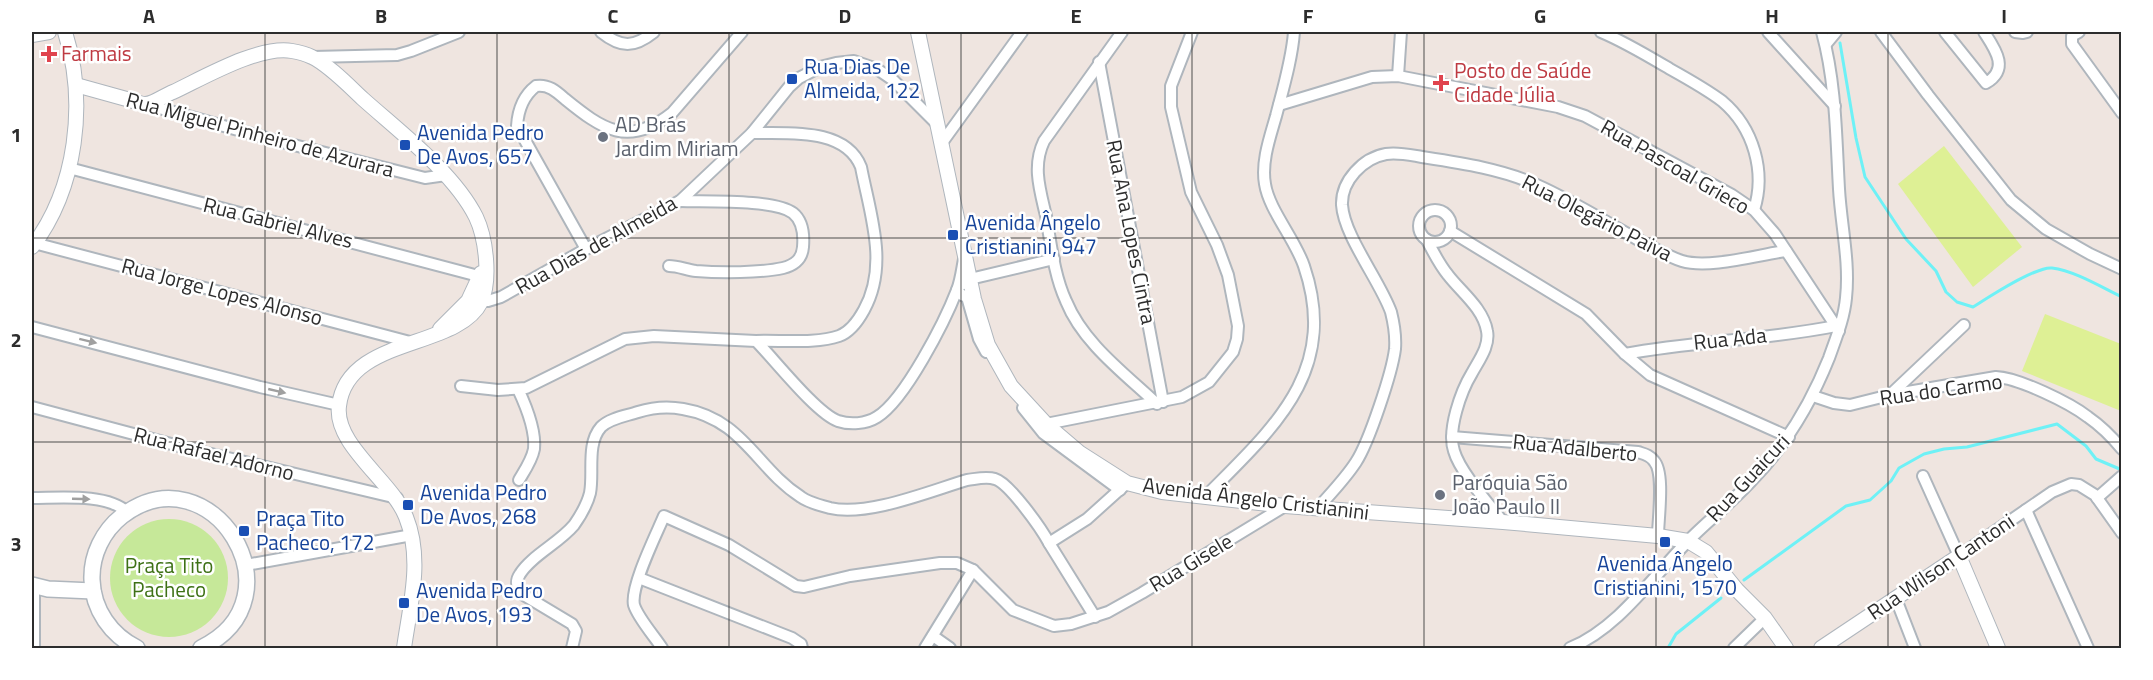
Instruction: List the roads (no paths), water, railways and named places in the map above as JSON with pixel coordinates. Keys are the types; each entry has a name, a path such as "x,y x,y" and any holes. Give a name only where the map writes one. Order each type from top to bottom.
{"main road":[{"path":"130,646 106,622 98,608 93,591 92,569 98,548 109,528 128,512 161,500 189,502 221,520 235,537 246,565 246,586 242,606 222,644 201,648"},
{"path":"33,585 48,589 93,591"}],"street":[{"path":"32,35 50,32"},
{"path":"33,245 51,217 69,168 76,85 65,32"},
{"path":"145,104 258,54 283,50 313,57 397,55 459,32"},
{"path":"601,32 619,44 654,32"},
{"path":"585,249 517,126 518,113 523,101 536,86 547,86 604,127 632,132 646,130 672,113 742,32"},
{"name":"Avenida Ângelo Cristianini","path":"918,32 978,317 988,345 1011,386 1046,424 1124,486 1285,506 1503,522 1658,536 1688,541"},
{"path":"941,144 1022,32"},
{"path":"1122,32 1044,141 1037,158 1038,180 1059,283 1074,318 1109,359 1160,403"},
{"path":"1046,424 1182,397 1209,382 1233,352 1238,326 1228,275 1217,245 1191,192 1171,107 1171,86 1174,75 1192,32"},
{"path":"1205,497 1261,441 1291,402 1303,379 1313,350 1315,319 1304,267 1294,242 1267,192 1264,173 1293,32"},
{"path":"1398,76 1401,32"},
{"path":"1601,32 1691,81 1712,94 1731,110 1746,133 1758,162 1759,194 1754,210"},
{"path":"1768,32 1835,106"},
{"name":"Rua Guaicuri","path":"1570,648 1594,637 1605,628 1688,541 1754,478 1789,437 1813,396 1844,313 1847,283 1839,196 1835,106 1826,44 1822,32"},
{"path":"1826,44 1836,32"},
{"path":"1881,32 2011,200 2046,229 2121,269"},
{"path":"1945,32 1986,83 1999,70 2000,63 1997,53 1984,32"},
{"path":"2015,32 2027,32"},
{"path":"2079,32 2072,36 2072,44 2121,112"},
{"path":"313,57 341,78 446,175 476,216 483,236 485,260 483,278 474,301 436,333 410,342 364,364 351,378 339,405 342,429 350,442 397,498 412,535 415,565 404,648"},
{"name":"Rua Dias de Almeida","path":"474,301 501,297 585,249 680,201 752,133 789,87 799,78 820,67 854,61 876,69 893,80 937,124"},
{"name":"Rua Ana Lopes Cintra","path":"1099,62 1160,403"},
{"name":"Rua Pascoal Grieco","path":"1279,105 1372,77 1398,76 1558,107 1585,116 1732,195 1754,210 1775,234 1838,328"},
{"name":"Rua Miguel Pinheiro de Azurara","path":"76,85 270,139 425,178 446,175"},
{"path":"461,386 498,390 533,386 625,339 654,336 821,340 848,332 860,318 870,300 876,275 877,254 861,167 849,149 834,140 752,133"},
{"name":"Rua Olegário Paiva","path":"1318,508 1357,461 1364,448 1395,347 1395,326 1391,312 1348,225 1342,204 1348,182 1359,167 1375,157 1396,153 1492,170 1521,178 1684,262 1708,263 1785,251"},
{"name":"Rua Gabriel Alves","path":"69,168 396,253 483,278"},
{"path":"669,266 697,271 777,269 794,264 801,258 803,248 800,220 783,207 768,204 680,201"},
{"path":"1426,240 1432,242 1443,240 1450,231 1450,222 1445,214 1437,210 1428,212 1421,218 1419,227 1422,236 1448,275 1482,317 1488,336 1481,356 1460,398 1452,447 1457,460 1503,522"},
{"path":"1450,231 1586,314 1638,366 1659,380 1789,437"},
{"name":"Rua Jorge Lopes Alonso","path":"33,245 410,342"},
{"path":"756,340 823,412 839,422 866,422 884,412 906,387 957,290 965,254"},
{"path":"957,290 970,279 1054,259"},
{"path":"957,290 967,297 979,339 1000,379 1043,433 1124,486 1087,519 1049,543"},
{"path":"1890,395 1964,326"},
{"path":"32,327 260,387 339,405"},
{"name":"Rua Ada","path":"1625,354 1671,346 1838,328"},
{"name":"Rua do Carmo","path":"1813,396 1834,403 1850,405 1890,395 1996,377 2006,378 2039,391 2086,415 2109,434 2121,449"},
{"path":"519,389 534,443 531,459 519,480"},
{"name":"Rua Rafael Adorno","path":"32,407 190,449 397,498"},
{"path":"572,648 576,631 572,624 522,594 517,586 519,575 556,543 581,516 590,492 594,441 597,431 609,421 645,410 671,407 696,411 715,419 748,445 800,497 833,509 864,509 967,480 994,478 1005,485 1041,528 1095,617"},
{"name":"Rua Adalberto","path":"1452,436 1638,452 1647,455 1654,459 1659,471 1658,536"},
{"path":"1923,476 1998,648"},
{"path":"2121,476 2097,498 2121,533"},
{"name":"Rua Wilson Cantoni","path":"1828,646 2061,487 2079,484 2097,498"},
{"path":"32,498 112,502 128,512"},
{"name":"Rua Gisele","path":"973,570 1007,606 1031,618 1060,626 1095,617 1166,579 1285,506"},
{"path":"2026,510 2088,648"},
{"path":"662,648 636,609 633,598 664,516 729,545 796,586 804,587 850,576 940,563 957,562 973,570 925,648"},
{"path":"246,565 412,535"},
{"path":"1688,541 1706,552 1737,590 1765,618 1786,648"},
{"path":"639,578 792,638 801,644 802,648"},
{"path":"33,585 34,648"},
{"path":"1896,598 1915,648"},
{"path":"1734,648 1765,618"},
{"path":"933,636 950,648"}],"waterway":[{"path":"1840,43 1865,177 1906,239 1936,271 1946,292 1957,302 1973,307 2024,277 2052,268 2079,276 2122,297"},
{"path":"1744,580 1846,506 1870,500 1891,481 1899,468 1924,454 1967,447 2057,424 2086,446 2096,459 2122,470"},
{"path":"1668,648 1676,634 1721,598"}],"place":[{"name":"Farmais","path":"49,54"},
{"name":"Rua Dias De Almeida, 122","path":"792,79"},
{"name":"Posto de Saúde Cidade Júlia","path":"1441,83"},
{"name":"AD Brás Jardim Miriam","path":"603,137"},
{"name":"Avenida Pedro De Avos, 657","path":"405,145"},
{"name":"Avenida Ângelo Cristianini, 947","path":"953,235"},
{"name":"Paróquia São João Paulo II","path":"1440,495"},
{"name":"Avenida Pedro De Avos, 268","path":"408,505"},
{"name":"Praça Tito Pacheco, 172","path":"244,531"},
{"name":"Avenida Ângelo Cristianini, 1570","path":"1665,542"},
{"name":"Avenida Pedro De Avos, 193","path":"404,603"}],"park label":[{"name":"Praça Tito Pacheco","path":"169,578"}]}
